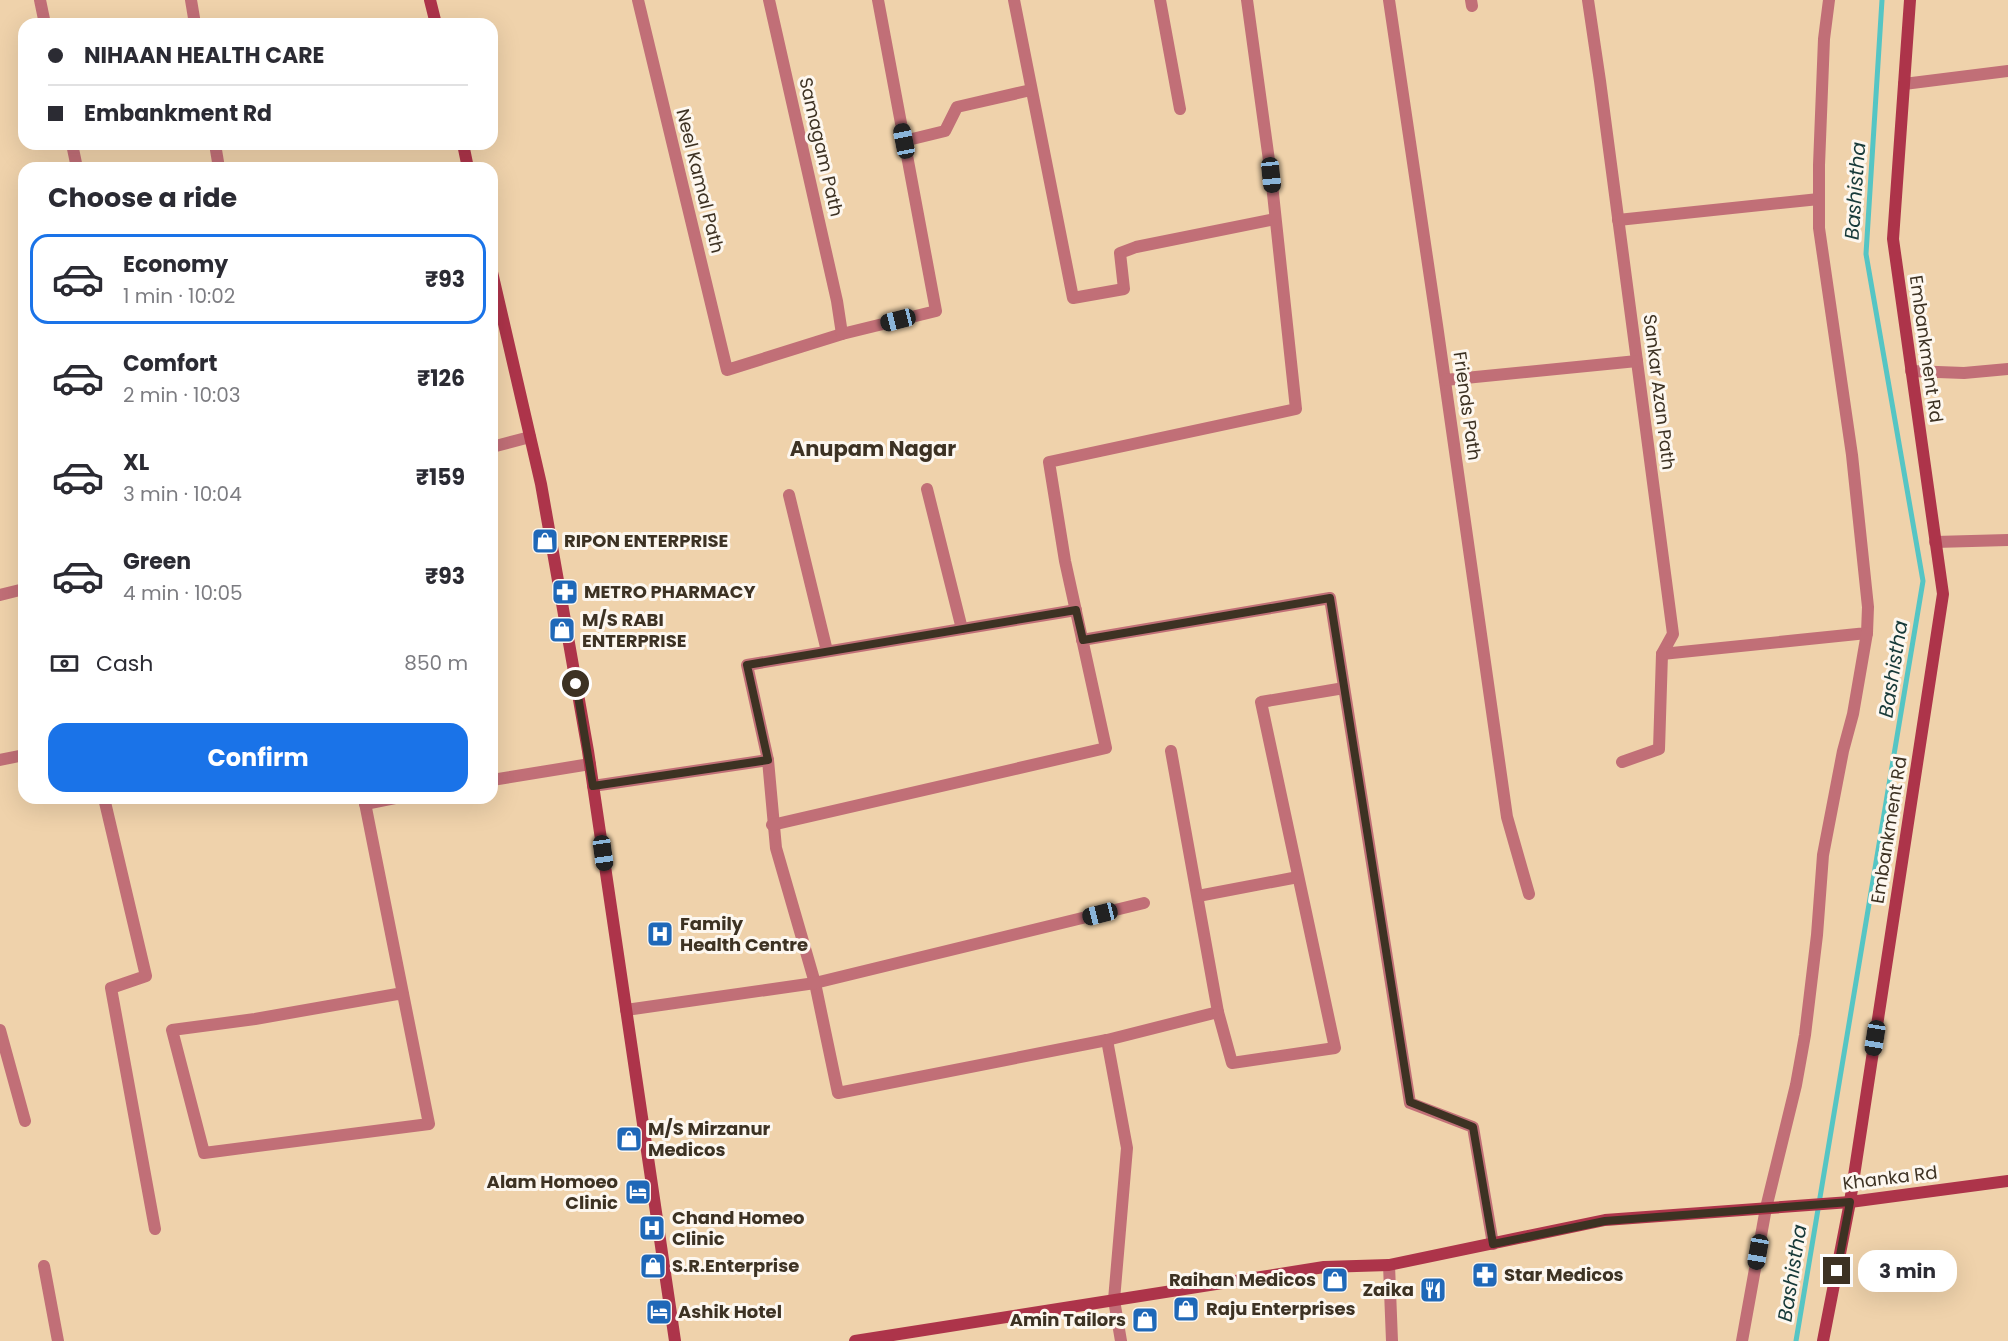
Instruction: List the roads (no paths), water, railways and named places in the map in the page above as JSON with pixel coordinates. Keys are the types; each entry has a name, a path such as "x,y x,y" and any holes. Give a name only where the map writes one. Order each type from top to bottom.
{"street":[{"path":"40,0 44,18"},
{"path":"191,0 194,18"},
{"path":"430,0 434,18"},
{"name":"Neel Kamal Path","path":"638,0 727,370 842,334"},
{"name":"Samagam Path","path":"769,0 837,301 842,334"},
{"path":"842,334 936,311 878,0"},
{"path":"1014,0 1073,298 1124,289 1120,253 1136,247 1275,219"},
{"path":"1160,0 1180,109"},
{"path":"772,825 1106,748 1065,561 1049,462 1296,409 1247,0"},
{"name":"Friends Path","path":"1389,0 1507,817 1529,894"},
{"name":"Sankar Azan Path","path":"1588,0 1673,634 1662,654 1659,749 1622,762"},
{"path":"1742,1341 1805,1035 1817,935 1823,855 1843,751 1853,714 1867,633 1868,607 1852,455 1819,228 1824,50 1829,0"},
{"name":"Embankment Rd","path":"1823,1341 1943,594 1893,239 1910,0"},
{"path":"1904,84 2008,71"},
{"path":"904,141 945,131 957,107 1031,90"},
{"path":"1618,220 1819,199"},
{"path":"498,312 541,484 590,764 675,1341"},
{"path":"1445,380 1637,362"},
{"path":"1911,371 1964,372 2008,369"},
{"path":"498,445 530,437"},
{"path":"927,489 962,629"},
{"path":"789,495 826,651"},
{"path":"1935,542 2008,540"},
{"path":"0,595 18,590"},
{"path":"1083,640 1330,598 1410,1102 1473,1127 1493,1244"},
{"path":"1076,610 747,665 768,760 772,825 776,848 816,983 838,1093 1107,1040 1218,1012"},
{"path":"1662,654 1867,633"},
{"path":"1172,751 1218,1012 1232,1062 1335,1048 1261,702 1344,688"},
{"path":"0,760 18,756"},
{"path":"593,786 768,760"},
{"path":"498,779 590,764"},
{"path":"105,804 146,976 111,988 155,1229"},
{"path":"365,804 403,993 429,1124 204,1153 172,1030 255,1019 403,993"},
{"path":"1198,896 1298,877"},
{"path":"626,1010 816,983 1144,903"},
{"path":"0,1030 25,1121"},
{"path":"1107,1040 1127,1148 1114,1300 1121,1341"},
{"name":"Khanka Rd","path":"855,1341 1324,1267 1389,1265 1605,1221 1846,1202 2008,1181"},
{"path":"1389,1265 1392,1341"},
{"path":"44,1266 58,1341"}],"waterway":[{"name":"Bashistha","path":"1796,1341 1923,581 1866,254 1882,0"}],"place":[{"name":"RIPON ENTERPRISE","path":"545,541"},
{"name":"METRO PHARMACY","path":"565,592"},
{"name":"M/S RABI ENTERPRISE","path":"562,630"},
{"name":"Family Health Centre","path":"660,934"},
{"name":"M/S Mirzanur Medicos","path":"629,1139"},
{"name":"Alam Homoeo Clinic","path":"638,1192"},
{"name":"Chand Homeo Clinic","path":"652,1228"},
{"name":"S.R.Enterprise","path":"653,1266"},
{"name":"Star Medicos","path":"1485,1275"},
{"name":"Raihan Medicos","path":"1335,1280"},
{"name":"Zaika","path":"1433,1290"},
{"name":"Raju Enterprises","path":"1186,1309"},
{"name":"Ashik Hotel","path":"659,1312"},
{"name":"Amin Tailors","path":"1145,1320"}],"district":[{"name":"Anupam Nagar","path":"873,449"}]}
